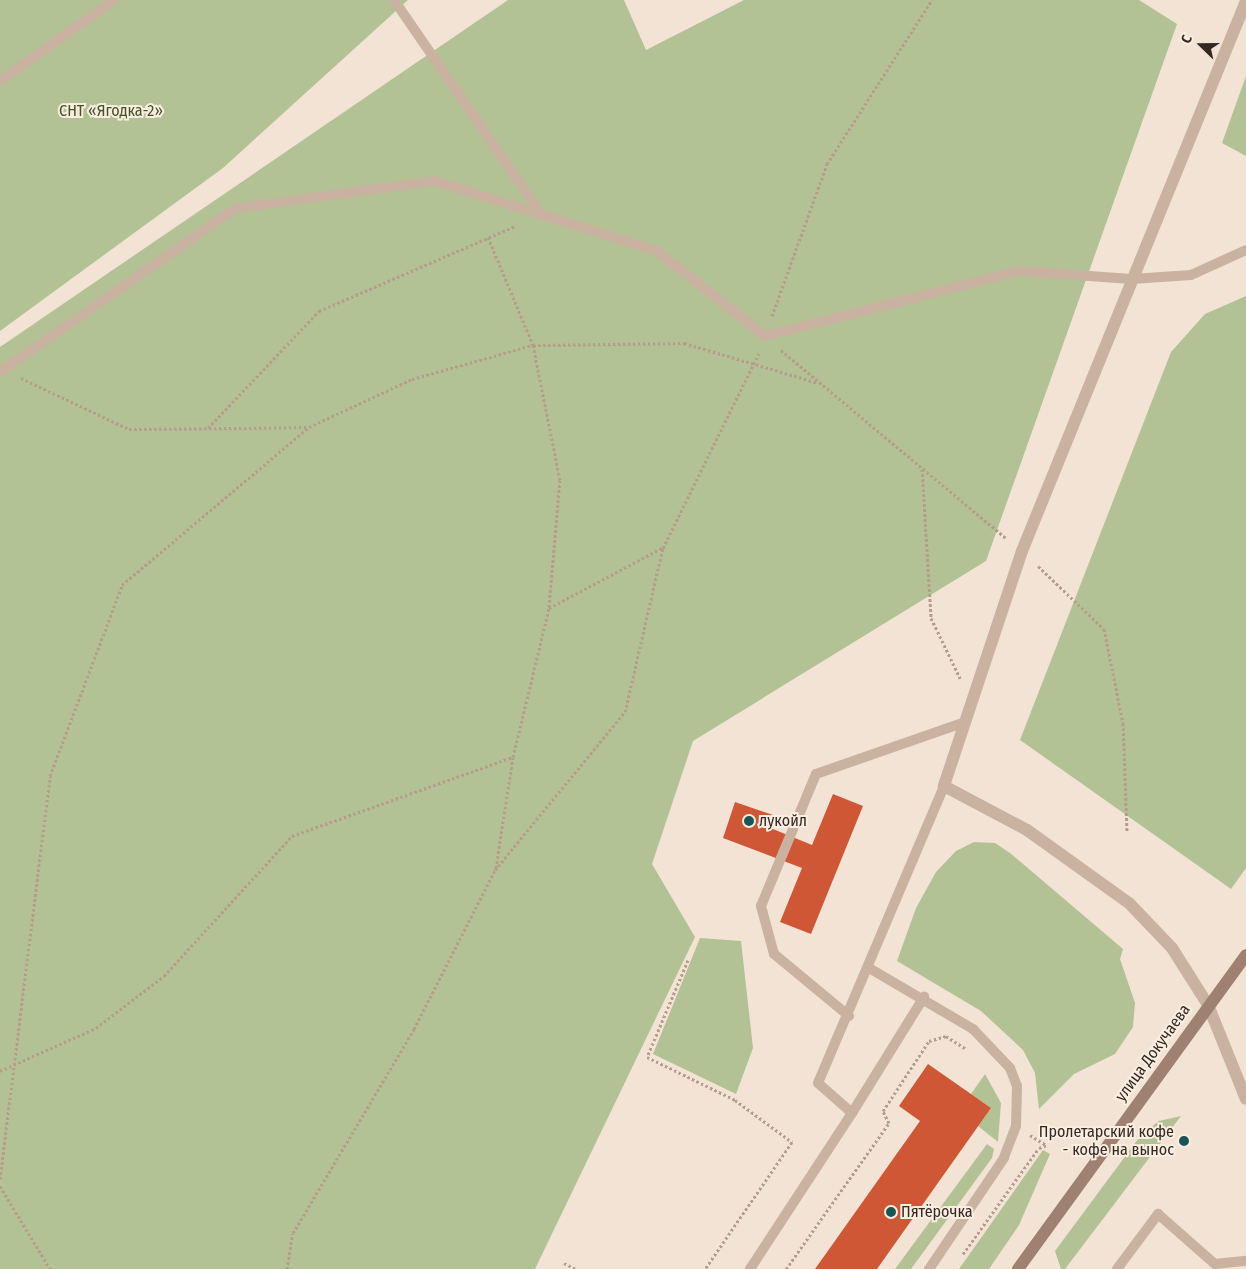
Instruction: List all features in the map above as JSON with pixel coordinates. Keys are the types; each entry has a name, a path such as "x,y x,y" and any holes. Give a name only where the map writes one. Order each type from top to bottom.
{"main road":[{"name":"улица Докучаева","path":"1018,1269 1246,955"}],"street":[{"path":"1244,3 1022,551 944,786 1026,830 1129,903 1172,948 1208,1005 1246,1098"}],"lane":[{"path":"2,78 114,0"},
{"path":"394,0 541,214"},
{"path":"1,371 236,208 435,181 657,251 765,336 1018,271 1132,279 1191,275 1246,250"},
{"path":"849,1016 774,954 762,906 816,774 965,722"},
{"path":"852,1114 818,1083 849,1016 944,786"},
{"path":"869,968 924,997 994,1047 1010,1068 1018,1108 1004,1158 929,1269"},
{"path":"750,1269 852,1114 924,997"},
{"path":"1117,1269 1158,1214 1215,1264 1246,1260"}],"path":[{"path":"287,1269 293,1233 414,1030 495,870 625,712 663,548 755,364 827,164 932,0"},
{"path":"208,428 319,311 541,214"},
{"path":"488,237 534,345 560,480 549,608 512,757 495,870"},
{"path":"765,336 818,383 1022,551 1104,629 1123,723 1126,832"},
{"path":"0,1179 50,776 122,585 309,427 412,379 534,345 684,343 818,383"},
{"path":"1,371 129,429 309,427"},
{"path":"922,469 931,618 972,701"},
{"path":"549,608 663,548"},
{"path":"0,1071 96,1028 164,976 292,836 512,757"},
{"path":"688,960 647,1058 735,1100 792,1142 705,1269"},
{"path":"786,1269 889,1123 883,1111 929,1041 946,1036 974,1055"},
{"path":"958,1261 1039,1148 1047,1145"},
{"path":"0,1186 50,1269"},
{"path":"564,1263 576,1269"}],"green space":[{"name":"СНТ «Ягодка-2»","path":"0,0 408,0 223,168 0,331"},
{"path":"508,0 624,0 646,50 744,0 1139,0 1177,24 986,561 693,741 652,864 695,937 535,1269 0,1269 0,347"},
{"path":"1246,76 1246,156 1222,143"},
{"path":"1246,296 1246,868 1231,889 1020,740 1171,352 1205,314"},
{"path":"974,842 995,843 1010,853 1123,949 1120,959 1135,1003 1133,1027 1115,1054 1074,1074 1039,1109 1035,1073 1023,1050 981,1011 897,961 916,908 936,872 956,851"},
{"path":"700,938 741,941 753,1048 736,1094 653,1054"},
{"path":"985,1074 1001,1103 998,1142 978,1126 991,1108 971,1094"},
{"path":"1181,1116 1065,1269 1061,1269 1055,1251 1141,1135 1159,1121"},
{"path":"987,1144 994,1149 992,1158 911,1269 895,1269"},
{"path":"1043,1150 1050,1154 1019,1225 989,1269 959,1269"}],"building":[{"path":"833,794 863,806 811,934 780,922 802,868 723,838 735,802 773,815 768,827 812,845"},
{"path":"928,1064 991,1108 877,1269 815,1269 920,1121 899,1106"}],"place":[{"name":"лукойл","path":"749,821"},
{"name":"Пролетарский кофе - кофе на вынос","path":"1184,1141"},
{"name":"Пятёрочка","path":"891,1212"}]}
